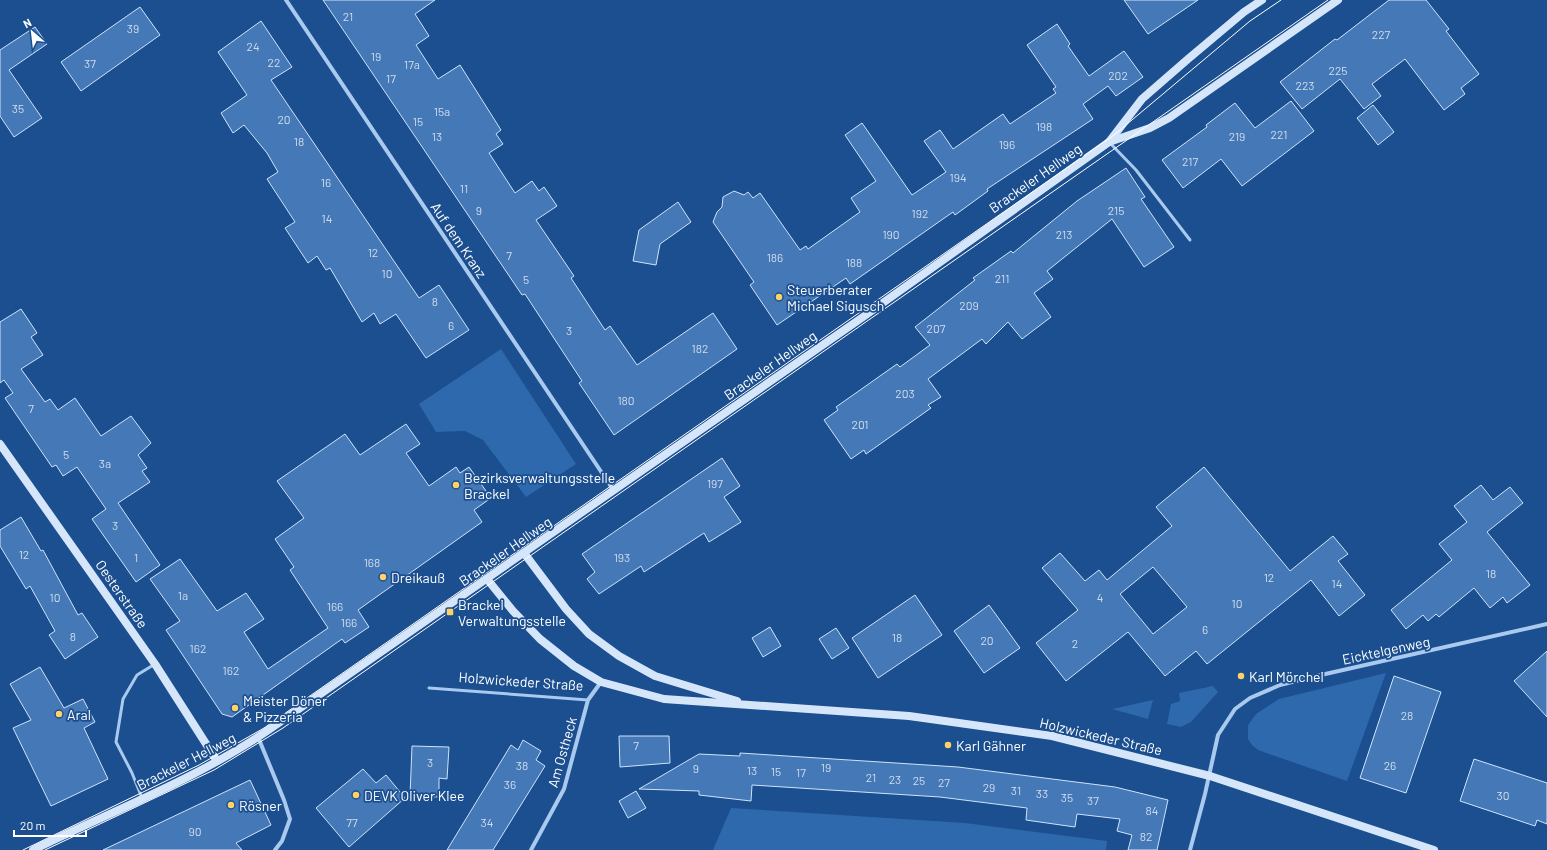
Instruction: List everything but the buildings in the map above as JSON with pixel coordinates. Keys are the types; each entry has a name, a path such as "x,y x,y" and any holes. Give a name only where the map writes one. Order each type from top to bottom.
{"main road":[{"name":"Brackeler Hellweg","path":"33,850 217,761 258,737 524,554 1108,142 1142,99 1227,26 1262,0"},
{"name":"Brackeler Hellweg","path":"1108,142 1150,128 1169,118 1338,0"},
{"name":"Oesterstraße","path":"0,444 155,664 217,761"},
{"name":"Holzwickeder Straße","path":"524,554 566,609 589,634 619,656 655,676 751,706"},
{"name":"Holzwickeder Straße","path":"487,579 512,611 540,639 574,666 601,682 664,699 909,716 1052,736 1210,776 1434,850"}],"street":[{"name":"Auf dem Kranz","path":"286,0 614,491"},
{"name":"Eicktelgenweg","path":"1190,850 1210,776 1218,735 1235,709 1250,698 1280,685 1312,677 1547,624"},
{"name":"Holzwickeder Straße","path":"588,700 601,682"},
{"name":"Am Ostheck","path":"531,850 564,789 588,700"},
{"path":"258,737 282,794 290,820 282,841 275,850"}],"lane":[{"path":"1108,142 1136,170 1190,240"},
{"path":"142,798 132,773 116,742 123,699 137,675 155,664"},
{"name":"Holzwickeder Straße","path":"430,688 588,700"}],"shaded area":[{"path":"501,349 576,464 526,497 483,440 465,431 436,432 419,404"},
{"path":"1386,673 1347,781 1258,750 1248,739 1248,725 1256,714 1279,699"},
{"path":"1213,686 1218,692 1191,722 1181,727 1167,724 1171,704 1180,701 1179,693"},
{"path":"1153,700 1148,719 1112,709"},
{"path":"731,808 965,823 1107,841 1106,850 713,850"}],"tram line":[{"path":"23,850 199,765 264,728 1114,135 1250,21 1281,0"},
{"path":"45,850 214,770 283,728 1328,0"}],"place":[{"name":"Steuerberater Michael Sigusch","path":"779,297"},
{"name":"Bezirksverwaltungsstelle Brackel","path":"456,485"},
{"name":"Dreikauß","path":"383,577"},
{"name":"Brackel Verwaltungsstelle","path":"450,612"},
{"name":"Karl Mörchel","path":"1241,676"},
{"name":"Meister Döner & Pizzeria","path":"235,708"},
{"name":"Aral","path":"59,714"},
{"name":"Karl Gähner","path":"948,745"},
{"name":"DEVK Oliver Klee","path":"356,795"},
{"name":"Rösner","path":"231,805"}]}
